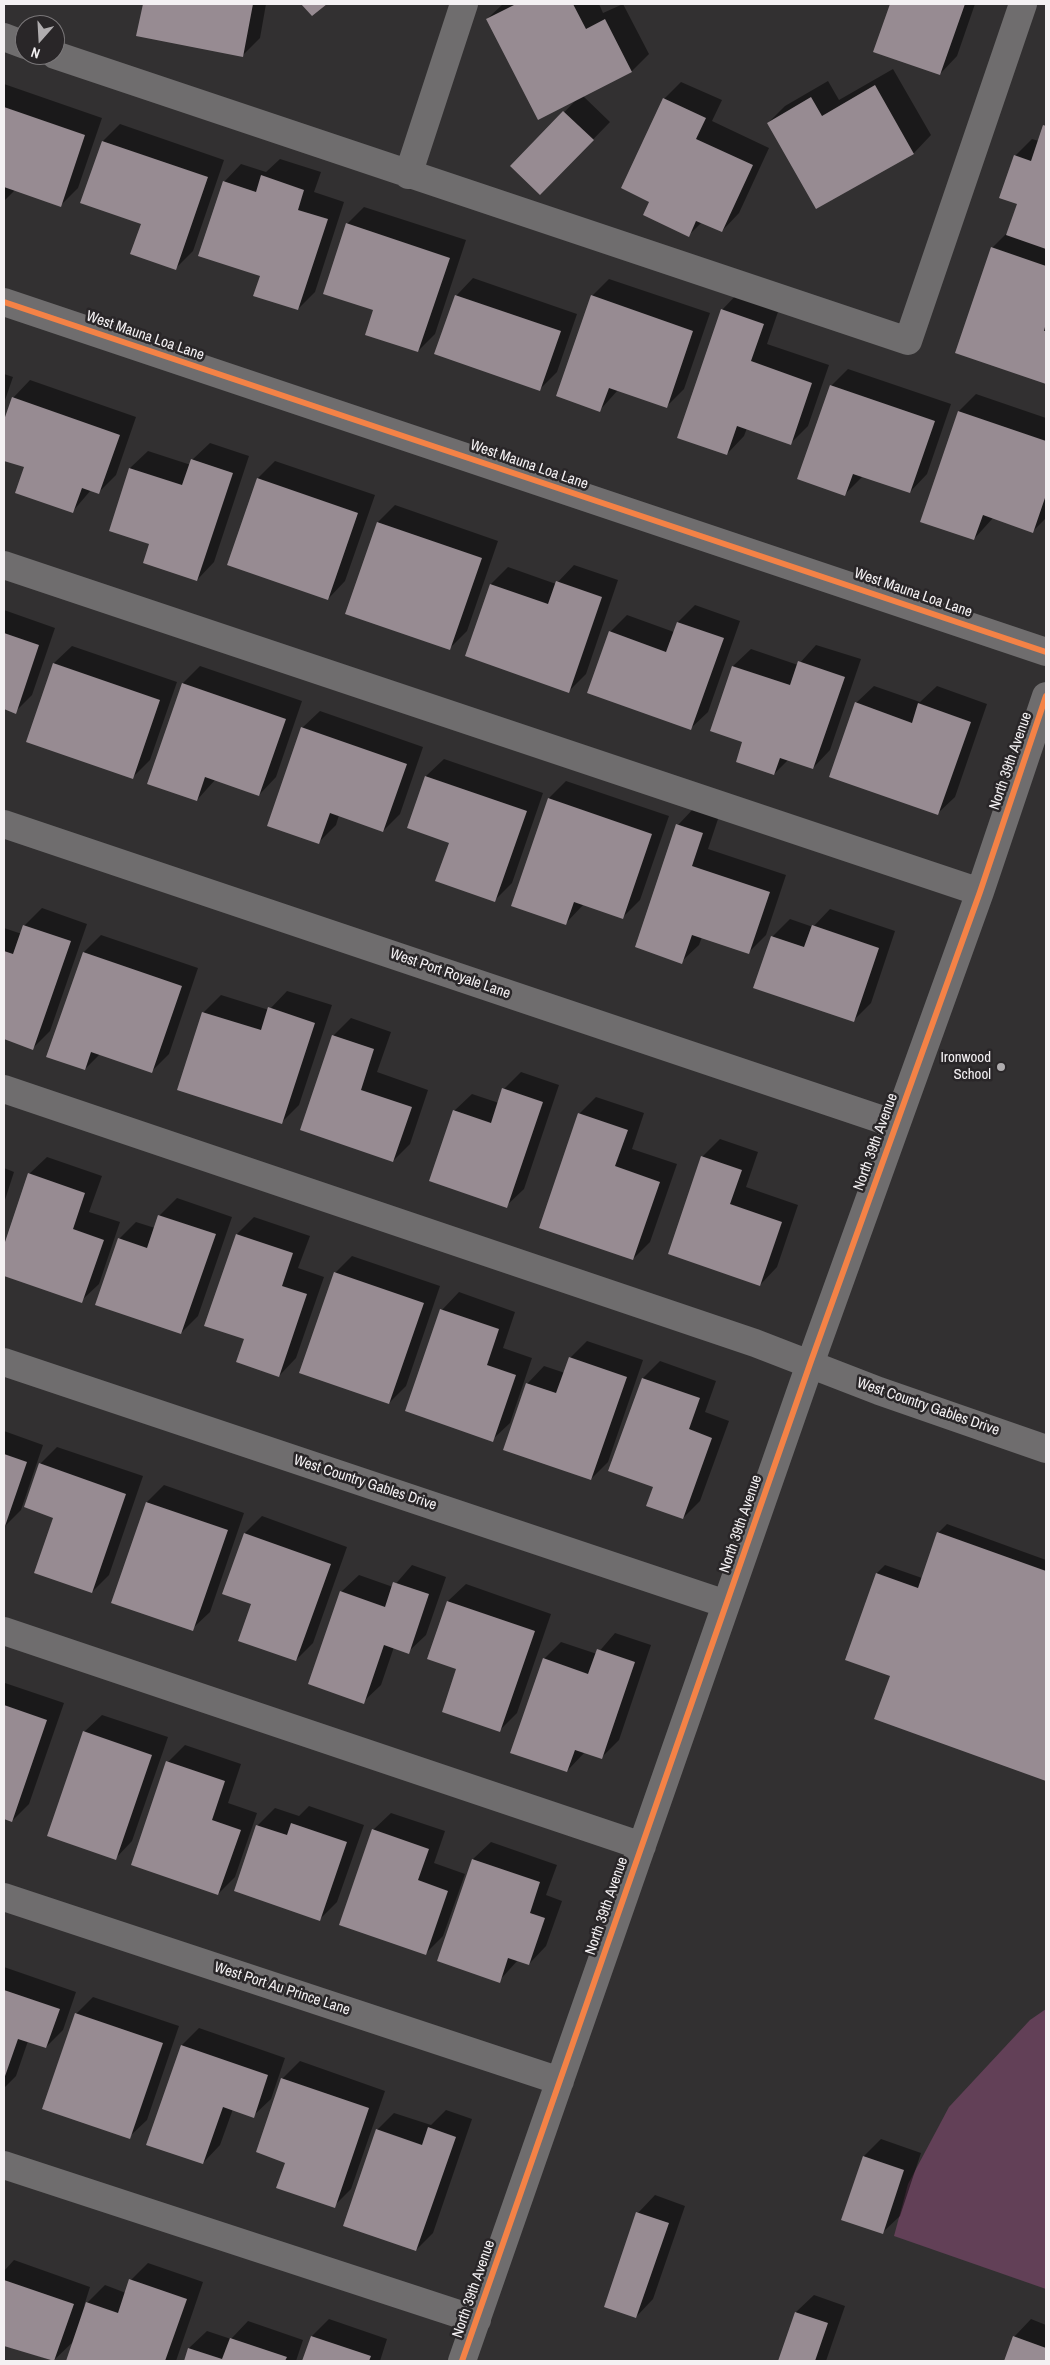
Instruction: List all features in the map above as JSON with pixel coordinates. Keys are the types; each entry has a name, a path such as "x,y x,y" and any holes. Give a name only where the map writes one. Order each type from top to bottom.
{"street":[{"path":"408,175 464,4"},
{"path":"65,58 408,175 908,341 1023,4"},
{"name":"West Mauna Loa Lane","path":"4,302 1046,652"},
{"path":"4,565 980,892"},
{"name":"North 39th Avenue","path":"462,2361 810,1364 980,892 1046,696"},
{"name":"West Port Royale Lane","path":"4,824 895,1124"},
{"name":"West Country Gables Drive","path":"4,1089 755,1343 879,1392 1046,1448"},
{"name":"West Country Gables Drive","path":"4,1362 726,1604"},
{"path":"4,1631 642,1846"},
{"name":"West Port Au Prince Lane","path":"4,1897 560,2081"},
{"path":"4,2165 477,2320"}],"shaded area":[{"path":"1046,2009 1046,2289 894,2236 908,2184 949,2107 1030,2020"}],"building":[{"path":"143,4 253,4 243,57 136,36"},
{"path":"301,4 327,4 312,16"},
{"path":"516,4 573,4 586,29 605,19 632,72 538,120 486,19"},
{"path":"890,4 965,4 940,75 873,52"},
{"path":"875,85 914,154 816,209 767,123 811,97 822,116"},
{"path":"663,98 706,118 696,139 753,165 722,232 696,221 689,237 643,215 649,202 621,188"},
{"path":"4,107 85,135 61,207 4,187"},
{"path":"563,111 594,140 540,195 510,166"},
{"path":"1043,125 1046,126 1046,249 1006,235 1017,204 999,198 1014,155 1031,161"},
{"path":"102,141 208,177 176,270 130,254 141,224 80,203"},
{"path":"261,175 304,190 298,210 328,219 298,310 253,296 260,276 198,256 223,181 256,192"},
{"path":"346,223 450,258 418,352 365,335 373,310 323,294"},
{"path":"991,247 1046,266 1046,323 1044,331 1046,331 1046,384 955,353"},
{"path":"455,295 561,331 540,391 434,354"},
{"path":"591,295 693,331 667,408 609,388 600,412 556,396"},
{"path":"721,309 764,324 751,361 812,383 791,445 737,426 727,455 677,438"},
{"path":"830,385 935,421 910,493 853,474 845,496 797,479"},
{"path":"12,397 120,435 99,494 82,488 73,513 15,493 24,467 4,461 4,420"},
{"path":"958,411 1046,441 1046,495 1033,533 983,515 974,540 920,522"},
{"path":"191,459 233,473 197,581 143,563 149,544 109,531 129,468 182,485"},
{"path":"257,478 358,513 328,600 227,565"},
{"path":"377,522 482,558 450,650 345,614"},
{"path":"556,581 602,597 569,693 465,656 490,584 548,604"},
{"path":"677,622 724,638 691,730 587,693 609,631 666,652"},
{"path":"4,633 39,645 16,714 4,709"},
{"path":"798,661 845,677 813,769 780,758 774,775 736,762 742,742 710,731 732,666 790,685"},
{"path":"53,663 160,700 133,779 26,742"},
{"path":"182,683 286,719 259,796 205,777 197,801 147,784"},
{"path":"855,702 912,723 918,703 971,722 938,815 829,777"},
{"path":"301,727 407,764 383,832 330,813 319,844 267,826"},
{"path":"425,776 527,811 495,902 435,881 449,843 407,828"},
{"path":"548,798 652,834 623,919 574,902 566,925 511,906"},
{"path":"676,824 703,833 692,866 770,892 749,954 692,935 682,964 635,947"},
{"path":"23,925 71,941 33,1050 4,1039 4,951 13,954"},
{"path":"812,925 879,948 854,1022 753,988 771,936 804,947"},
{"path":"83,952 182,986 152,1073 91,1052 85,1070 46,1057"},
{"path":"268,1007 315,1023 282,1124 177,1090 202,1012 261,1030"},
{"path":"332,1035 374,1049 361,1090 412,1107 393,1162 300,1130"},
{"path":"502,1088 543,1102 507,1208 429,1181 453,1110 491,1123"},
{"path":"578,1113 628,1130 615,1166 660,1182 633,1260 539,1228"},
{"path":"701,1156 742,1170 730,1204 782,1222 760,1286 668,1254"},
{"path":"28,1173 85,1193 73,1229 104,1240 82,1303 4,1276 4,1245"},
{"path":"158,1215 216,1234 181,1334 95,1305 118,1238 147,1248"},
{"path":"236,1234 293,1253 282,1286 307,1294 279,1377 236,1362 244,1339 204,1326"},
{"path":"334,1272 424,1303 389,1404 299,1373"},
{"path":"440,1309 499,1329 487,1365 516,1375 493,1442 405,1411"},
{"path":"569,1357 627,1377 591,1480 503,1450 526,1383 556,1393"},
{"path":"642,1378 700,1398 689,1429 712,1438 683,1519 646,1506 653,1487 608,1471"},
{"path":"4,1454 27,1462 4,1529"},
{"path":"39,1463 126,1494 92,1593 34,1573 53,1518 24,1507"},
{"path":"146,1502 228,1530 193,1631 111,1603"},
{"path":"937,1532 1046,1571 1046,1781 874,1719 890,1676 845,1660 876,1573 918,1588"},
{"path":"244,1533 331,1564 296,1661 238,1641 251,1604 222,1594"},
{"path":"393,1582 429,1594 409,1654 384,1645 364,1704 308,1684 340,1591 385,1607"},
{"path":"447,1601 535,1631 500,1732 442,1712 456,1669 427,1659"},
{"path":"597,1649 635,1662 602,1759 575,1750 567,1772 510,1753 543,1658 588,1674"},
{"path":"4,1705 47,1720 12,1822 4,1819"},
{"path":"83,1731 152,1755 116,1860 47,1836"},
{"path":"166,1761 225,1781 212,1820 241,1830 218,1895 131,1865"},
{"path":"291,1823 347,1842 320,1921 234,1891 256,1825 287,1835"},
{"path":"372,1829 429,1849 418,1880 448,1891 426,1955 339,1925"},
{"path":"472,1859 540,1882 530,1913 545,1918 529,1965 508,1958 500,1983 437,1961"},
{"path":"4,1990 60,2009 46,2048 18,2039 4,2079"},
{"path":"75,2013 163,2043 130,2139 42,2109"},
{"path":"181,2045 268,2075 254,2118 223,2107 203,2164 146,2145"},
{"path":"281,2078 369,2108 335,2208 276,2188 285,2163 256,2152"},
{"path":"428,2127 456,2137 416,2251 343,2226 376,2129 422,2145"},
{"path":"863,2156 904,2170 883,2234 841,2220"},
{"path":"636,2212 669,2223 636,2318 604,2307"},
{"path":"129,2279 187,2299 165,2361 66,2361 86,2302 118,2313"},
{"path":"4,2280 74,2304 54,2361 4,2346"},
{"path":"795,2312 828,2323 815,2361 778,2361"},
{"path":"311,2336 371,2356 369,2361 302,2361"},
{"path":"1013,2336 1046,2348 1046,2361 1004,2361"},
{"path":"230,2338 287,2357 285,2361 184,2361 188,2348 222,2359"}],"cycle path":[{"path":"4,302 1046,652"},
{"path":"462,2361 810,1364 980,892 1046,696"}],"place":[{"name":"Ironwood School","path":"1001,1067"}]}
